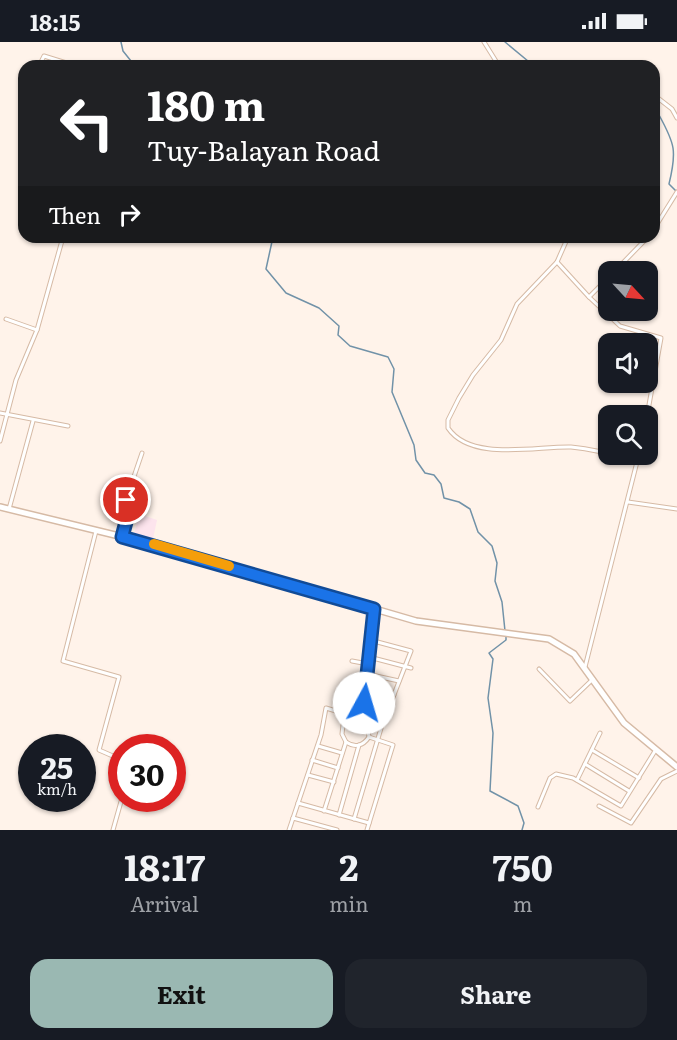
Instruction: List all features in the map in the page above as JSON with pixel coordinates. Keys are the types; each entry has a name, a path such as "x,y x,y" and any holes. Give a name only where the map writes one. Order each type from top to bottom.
{"main road":[{"path":"0,507 122,537 373,609 436,624 544,638 564,646 585,667 616,714 654,751 677,769"}],"street":[{"path":"484,42 495,60"},
{"path":"41,60 42,56 56,60"},
{"path":"660,100 672,109 677,118"},
{"path":"660,219 676,193"},
{"path":"0,441 16,380 37,330 61,243"},
{"path":"565,243 557,261 517,304 501,340 473,375 459,398 451,414 448,428 458,438 483,447 510,451 570,447 598,451"},
{"path":"625,261 642,243"},
{"path":"557,261 589,297 620,326 661,338 649,405"},
{"path":"589,297 598,288"},
{"path":"6,319 37,330"},
{"path":"0,413 68,426"},
{"path":"9,509 33,421"},
{"path":"122,537 127,518 125,504 142,453"},
{"path":"585,667 637,465"},
{"path":"628,502 677,509"},
{"path":"96,531 63,661 119,677 99,750 108,754"},
{"path":"339,815 359,745 369,737 370,730 364,720 364,703 373,609"},
{"path":"364,703 388,710 411,651 370,641"},
{"path":"369,657 411,668"},
{"path":"352,661 368,664"},
{"path":"539,669 570,701"},
{"path":"367,674 399,681"},
{"path":"564,706 593,680"},
{"path":"366,688 393,695"},
{"path":"289,830 318,746 326,708 382,725 354,819"},
{"path":"324,811 346,742 342,729 346,721 354,717"},
{"path":"577,781 600,733"},
{"path":"367,830 393,745 369,737"},
{"path":"346,742 359,745"},
{"path":"318,746 342,753"},
{"path":"592,750 639,778"},
{"path":"538,807 553,775 565,775 621,806 654,751"},
{"path":"312,760 338,768"},
{"path":"585,764 630,792"},
{"path":"599,806 631,823 661,779 677,769"},
{"path":"308,775 333,782"},
{"path":"298,803 369,823"},
{"path":"114,830 118,812"},
{"path":"293,818 337,830"}],"shaded area":[{"path":"139,514 157,520 153,539 134,534"}],"waterway":[{"path":"121,42 123,51 130,60"},
{"path":"505,42 527,60"},
{"path":"660,117 673,148 669,184 676,191"},
{"path":"272,243 266,269 286,293 319,308 339,326 338,335 350,346 388,357 394,369 392,392 414,445 416,460 425,473 434,475 441,484 444,498 459,502 470,509 478,532 492,546 497,563 495,581 502,602 505,631"},
{"path":"506,635 506,640 489,653 493,659 488,698 493,733 490,791 518,806 524,823 522,830"}],"slow traffic":[{"path":"154,544 229,566"}],"route":[{"path":"126,500 127,518 122,537 374,609 364,703"}]}
